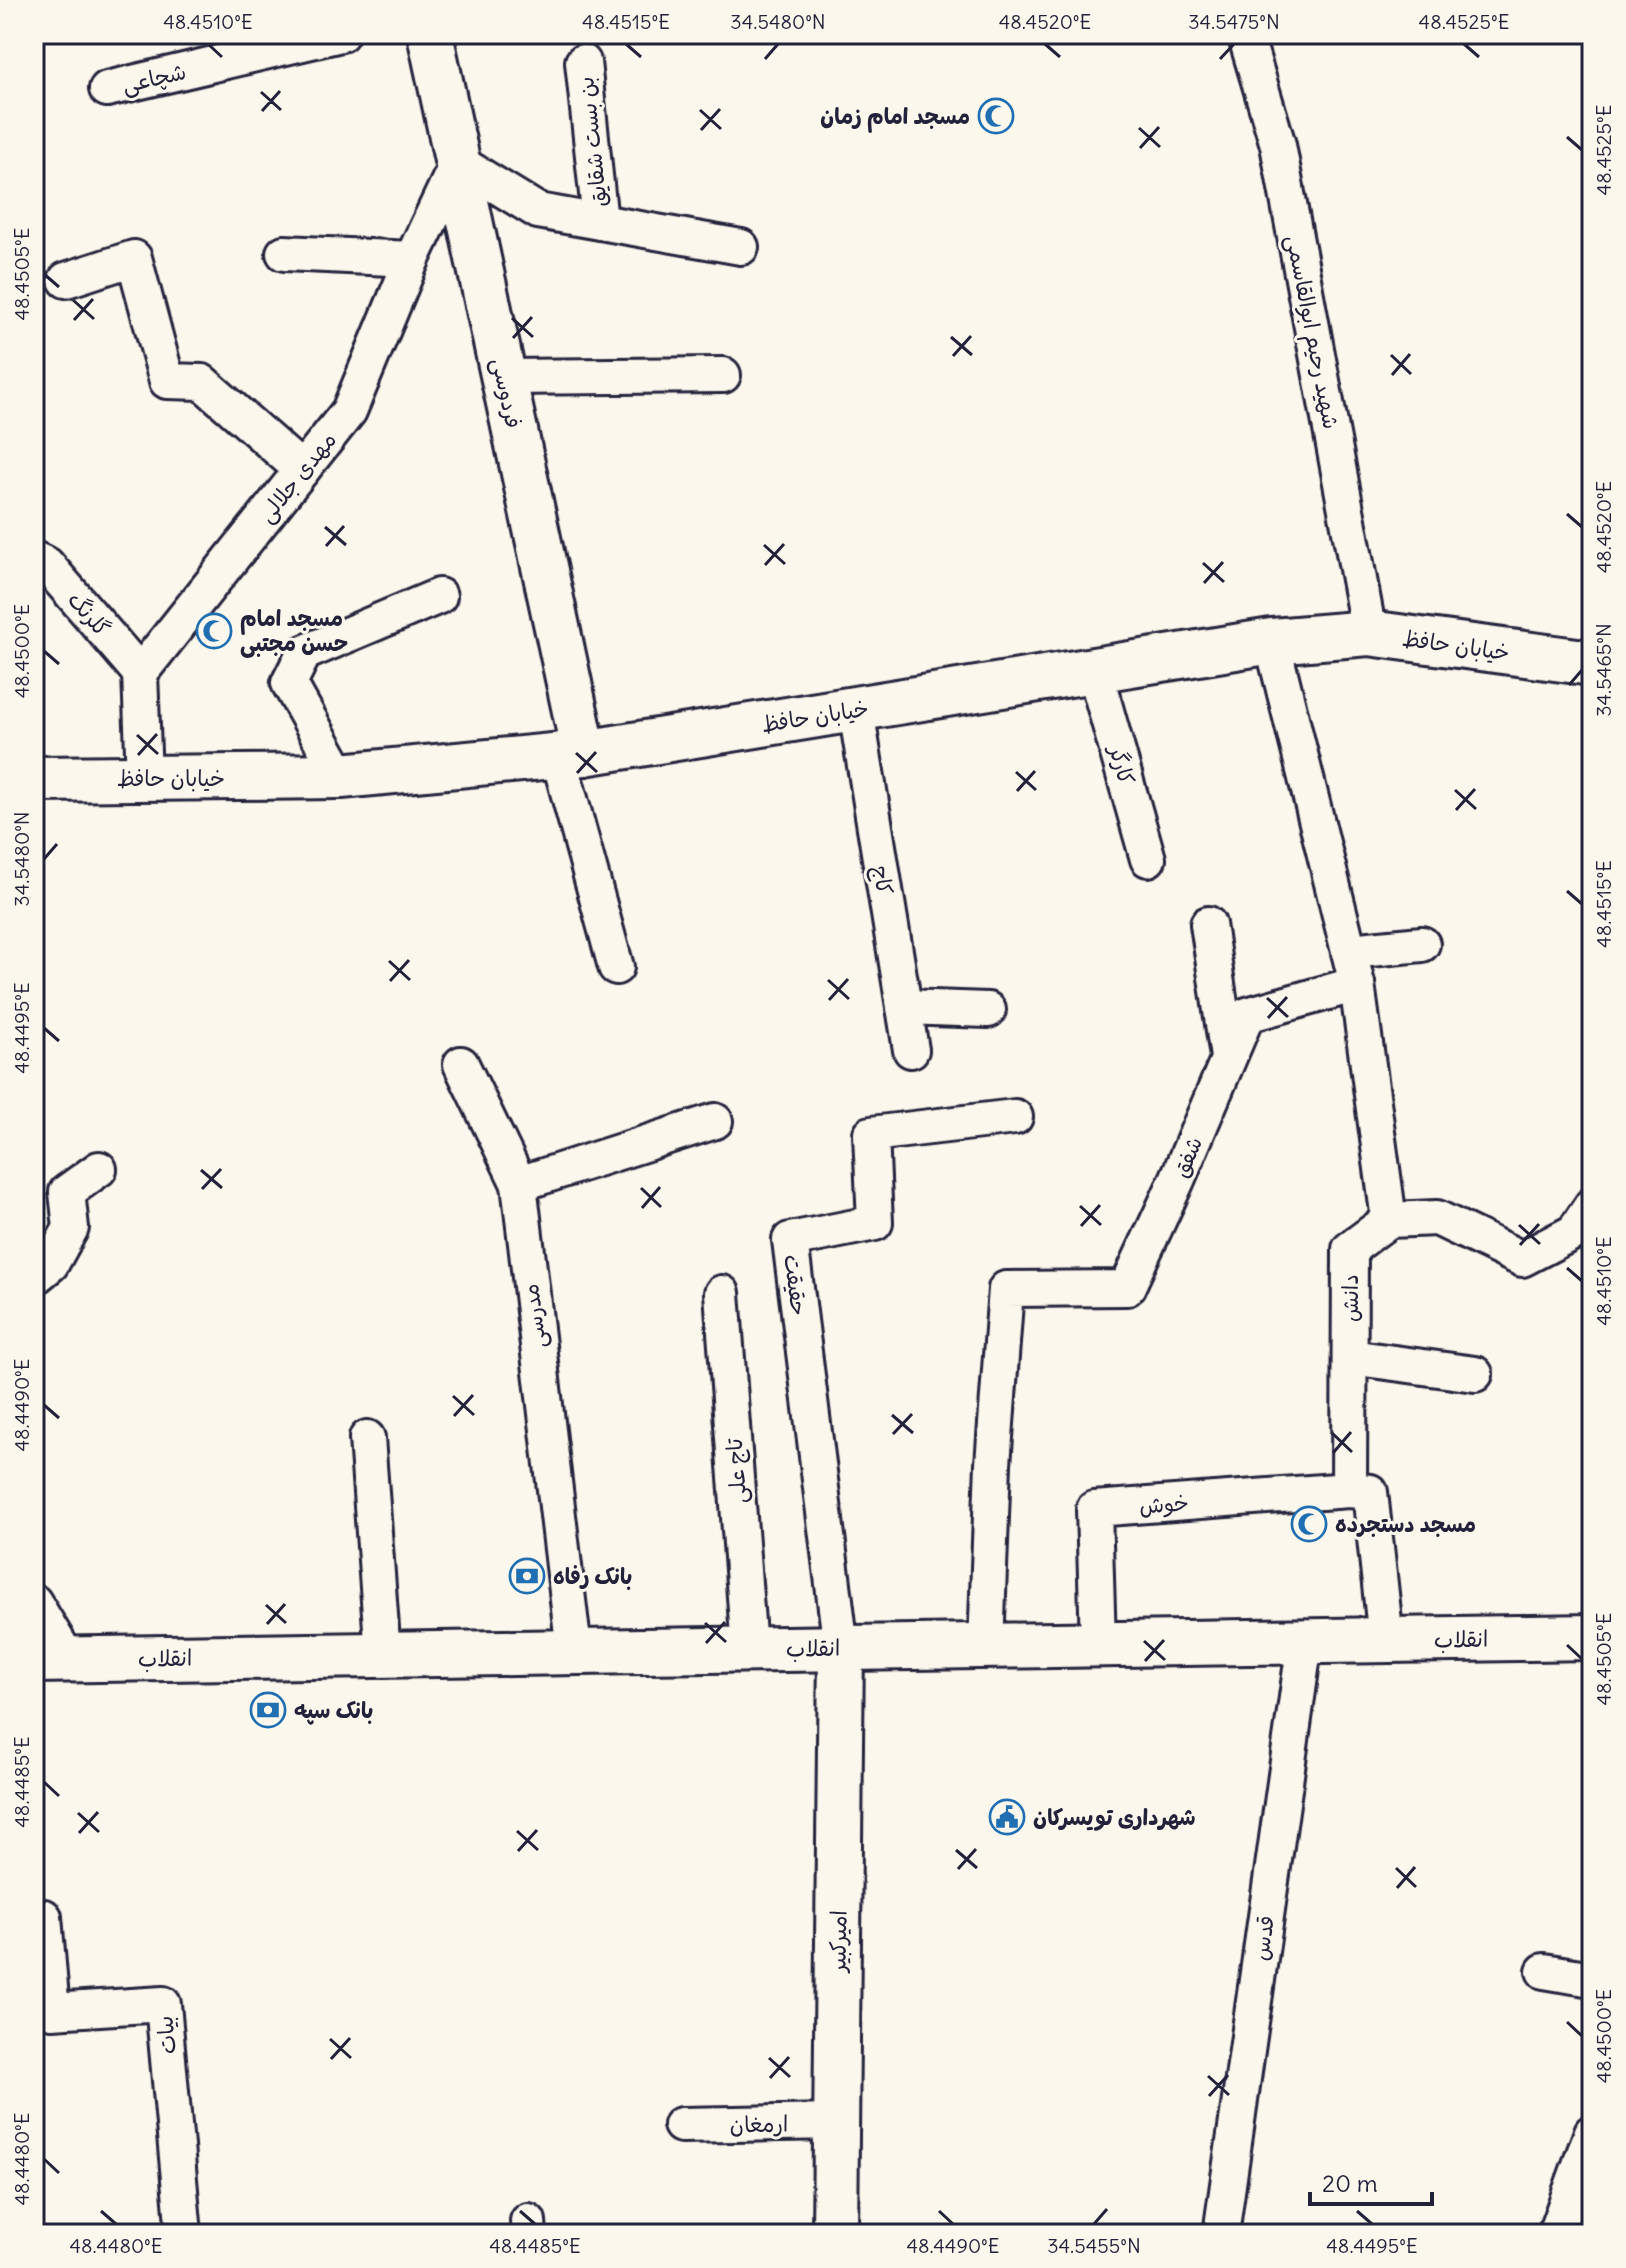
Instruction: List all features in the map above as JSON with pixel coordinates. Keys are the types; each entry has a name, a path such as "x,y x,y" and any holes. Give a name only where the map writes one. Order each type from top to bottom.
{"main road":[{"name":"فردوسی","path":"430,34 504,377 571,754"},
{"name":"خیابان حافظ","path":"34,779 341,776 571,754 1095,672 1272,641 1369,633 1592,663"},
{"name":"انقلاب","path":"51,1660 1592,1637"},
{"name":"امیرکبیر","path":"835,2234 841,1648"}],"street":[{"name":"شچاعی","path":"107,89 341,34"},
{"name":"شهید رحیم ابوالقاسمی","path":"1245,34 1278,145 1369,633"},
{"name":"بن بست شقایق","path":"583,62 600,222"},
{"path":"458,162 538,211 741,247"},
{"name":"مهدی جلالی","path":"140,673 349,411 412,259 458,162"},
{"path":"284,253 412,259"},
{"path":"66,280 134,258 167,381 202,382 302,470"},
{"path":"504,377 723,375"},
{"name":"گلرنگ","path":"34,559 47,565 140,673"},
{"path":"341,776 289,683 304,653 439,596"},
{"path":"1272,641 1357,984 1389,1220 1437,1218 1522,1259 1574,1232 1592,1205"},
{"name":"کارگر","path":"1095,672 1148,859"},
{"path":"140,673 144,778"},
{"name":"کاج","path":"856,710 911,1050"},
{"path":"571,754 616,967"},
{"path":"1208,924 1228,1057"},
{"path":"1349,951 1422,944"},
{"name":"شفق","path":"986,1646 993,1464 1006,1289 1127,1288 1247,1015 1357,984"},
{"path":"904,1007 988,1010"},
{"name":"مدرسی","path":"461,1064 519,1184 574,1651"},
{"name":"حقیقت","path":"841,1648 790,1240 875,1223 871,1134 1015,1117"},
{"path":"519,1184 715,1121"},
{"path":"34,1278 51,1264 71,1228 67,1192 99,1169"},
{"name":"دانش","path":"1386,1640 1359,1491 1350,1357 1350,1249 1389,1220"},
{"name":"تاج علی","path":"722,1293 749,1649"},
{"path":"1350,1357 1475,1374"},
{"path":"367,1438 383,1655"},
{"name":"خوش","path":"1098,1644 1094,1509 1359,1491"},
{"path":"34,1602 51,1660"},
{"name":"قدس","path":"1221,2234 1305,1641"},
{"name":"بیات","path":"34,1916 44,1917 52,2011 163,2004 184,2234"},
{"path":"1544,1971 1592,1979"},
{"name":"ارمغان","path":"681,2125 836,2122"},
{"path":"1555,2234 1592,2132"}],"place":[{"name":"مسجد امام زمان","path":"996,116"},
{"name":"مسجد امام حسن مجتبی","path":"214,631"},
{"name":"مسجد دستجرده","path":"1309,1524"},
{"name":"بانک رفاه","path":"527,1576"},
{"name":"بانک سپه","path":"268,1710"},
{"name":"شهرداری تویسرکان","path":"1007,1817"}]}
